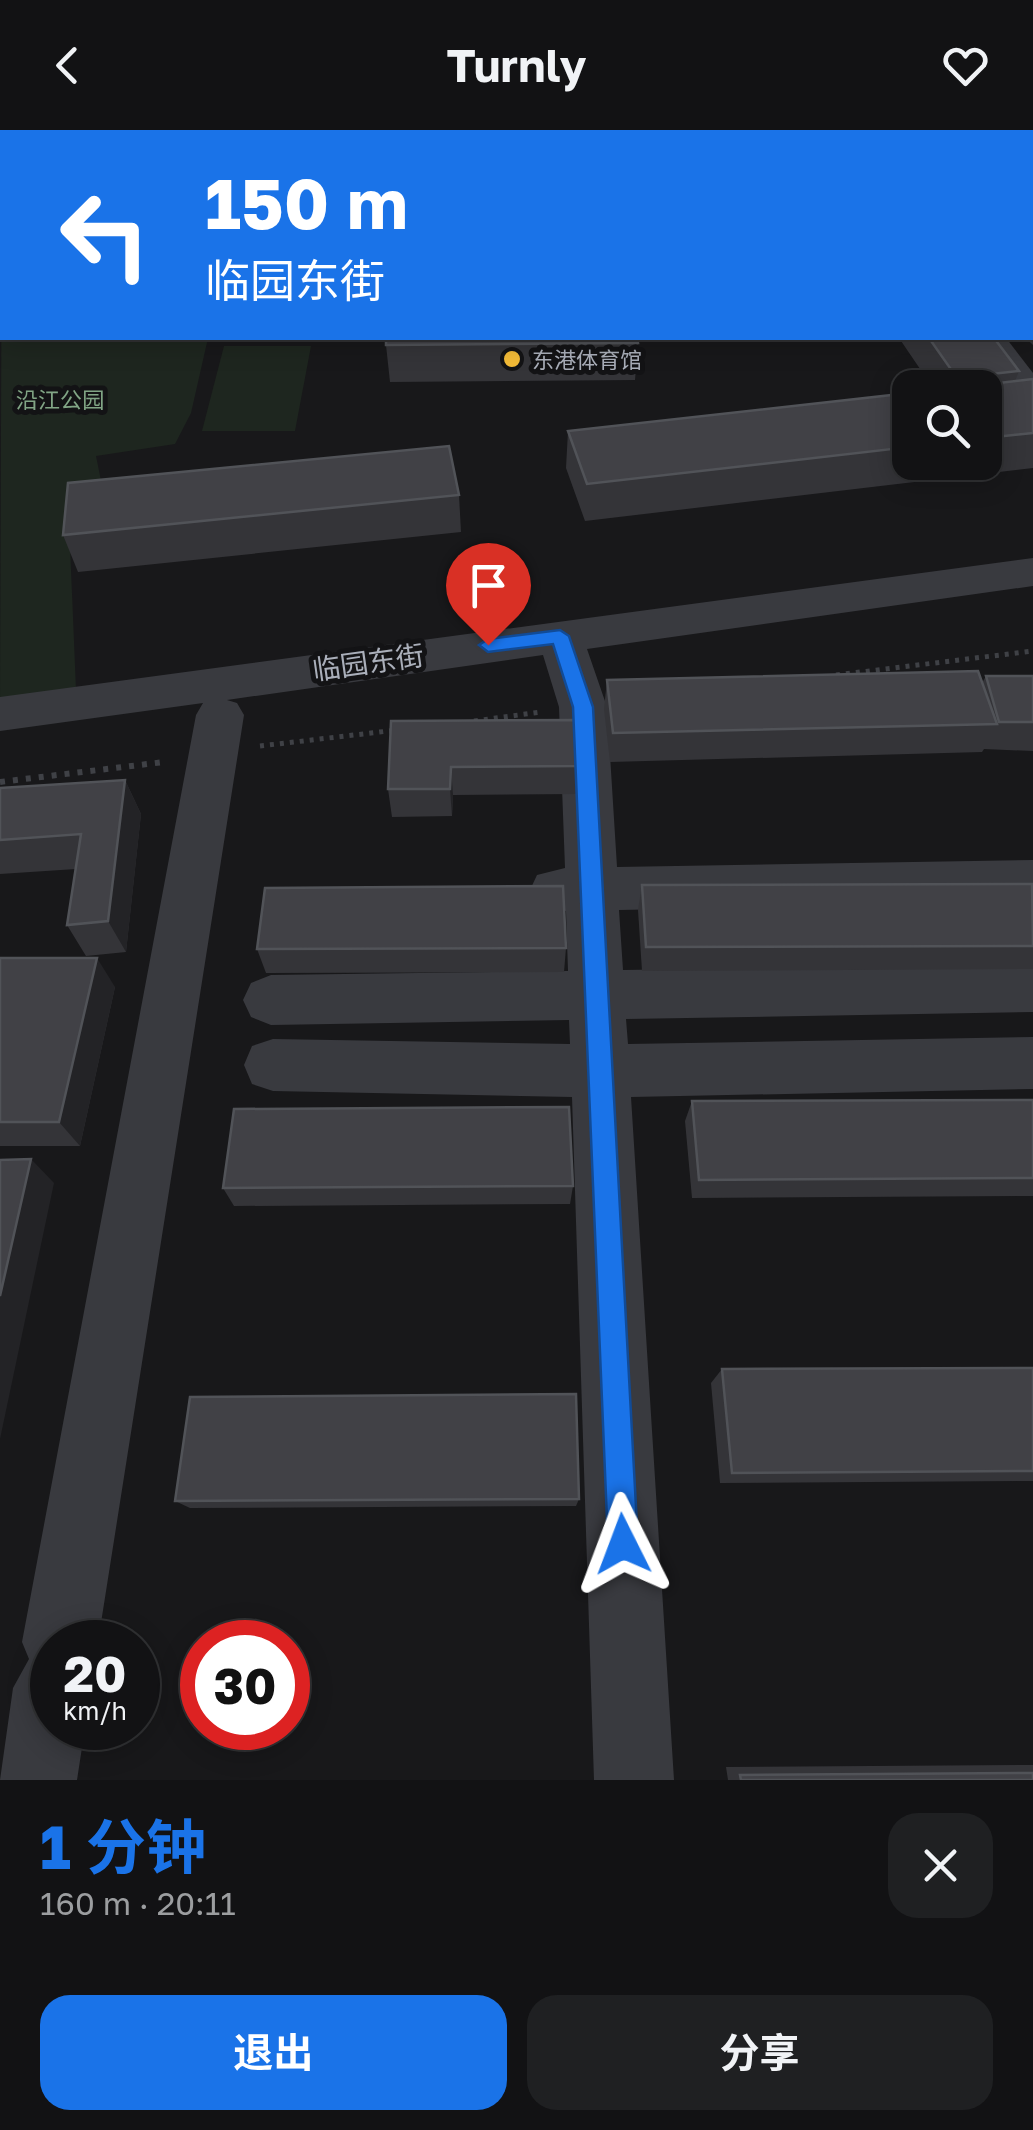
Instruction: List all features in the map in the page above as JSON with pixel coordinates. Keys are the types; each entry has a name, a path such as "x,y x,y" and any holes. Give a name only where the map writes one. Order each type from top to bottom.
{"street":[{"path":"990,340 1033,398"},
{"name":"临园东街","path":"0,745 235,731 571,670 1033,572"},
{"name":"临园东街","path":"0,714 571,670 1033,604"},
{"path":"571,670 592,889 634,1780"},
{"path":"64,1620 235,731"},
{"path":"514,890 1033,881"},
{"path":"271,1000 1033,988"},
{"path":"273,1065 600,1071 1033,1063"},
{"path":"37,1780 42,1750"}],"path":[{"path":"818,678 1033,651"},
{"path":"462,722 571,670"},
{"path":"235,731 407,729"},
{"path":"0,782 164,762"}],"green space":[{"name":"沿江公园","path":"1,340 208,340 191,413 175,444 96,456 106,505 69,521 76,690 0,700"},
{"path":"224,346 311,346 295,431 202,431"}],"building":[{"path":"386,340 638,343 386,345"},
{"path":"930,340 996,340 1019,371 951,370"},
{"path":"1033,379 1033,433 1002,436 1002,383"},
{"path":"892,395 892,449 587,484 568,431"},
{"path":"449,446 459,495 63,535 68,483"},
{"path":"978,671 997,724 613,733 607,680"},
{"path":"986,676 1033,676 1033,722 999,722"},
{"path":"578,720 580,766 451,767 450,789 388,789 391,721"},
{"path":"125,780 108,921 67,925 81,834 0,840 0,788"},
{"path":"1032,884 1033,946 646,947 642,885"},
{"path":"563,886 566,948 257,949 265,888"},
{"path":"0,958 97,958 59,1122 0,1122"},
{"path":"1033,1100 1033,1178 699,1180 692,1101"},
{"path":"569,1107 573,1186 223,1188 234,1109"},
{"path":"31,1159 0,1296 0,1160"},
{"path":"1033,1368 1033,1471 732,1473 722,1369"},
{"path":"576,1394 579,1499 175,1501 190,1397"},
{"path":"1033,1773 1033,1780 741,1780 740,1775"}],"place":[{"name":"东港体育馆","path":"512,359"}],"route":[{"path":"488,645 560,636 583,707 623,1544"}]}
